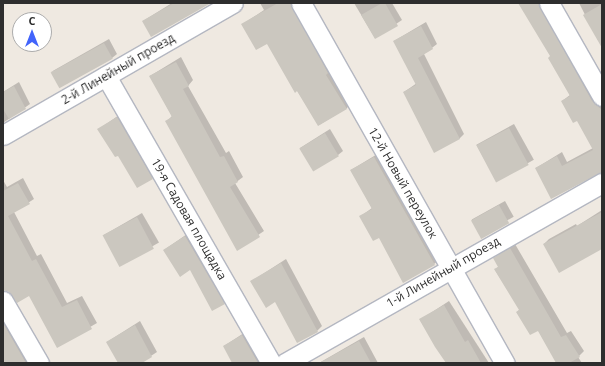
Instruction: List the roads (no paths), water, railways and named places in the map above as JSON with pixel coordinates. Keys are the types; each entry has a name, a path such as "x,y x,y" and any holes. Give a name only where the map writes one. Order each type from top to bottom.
{"street":[{"name":"2-й Линейный проезд","path":"3,134 233,3"},
{"name":"12-й Новый переулок","path":"301,3 506,363"},
{"path":"549,3 602,96"},
{"name":"19-я Садовая площадка","path":"106,76 271,363"},
{"name":"1-й Линейный проезд","path":"285,363 602,182"},
{"path":"3,301 39,363"}]}
